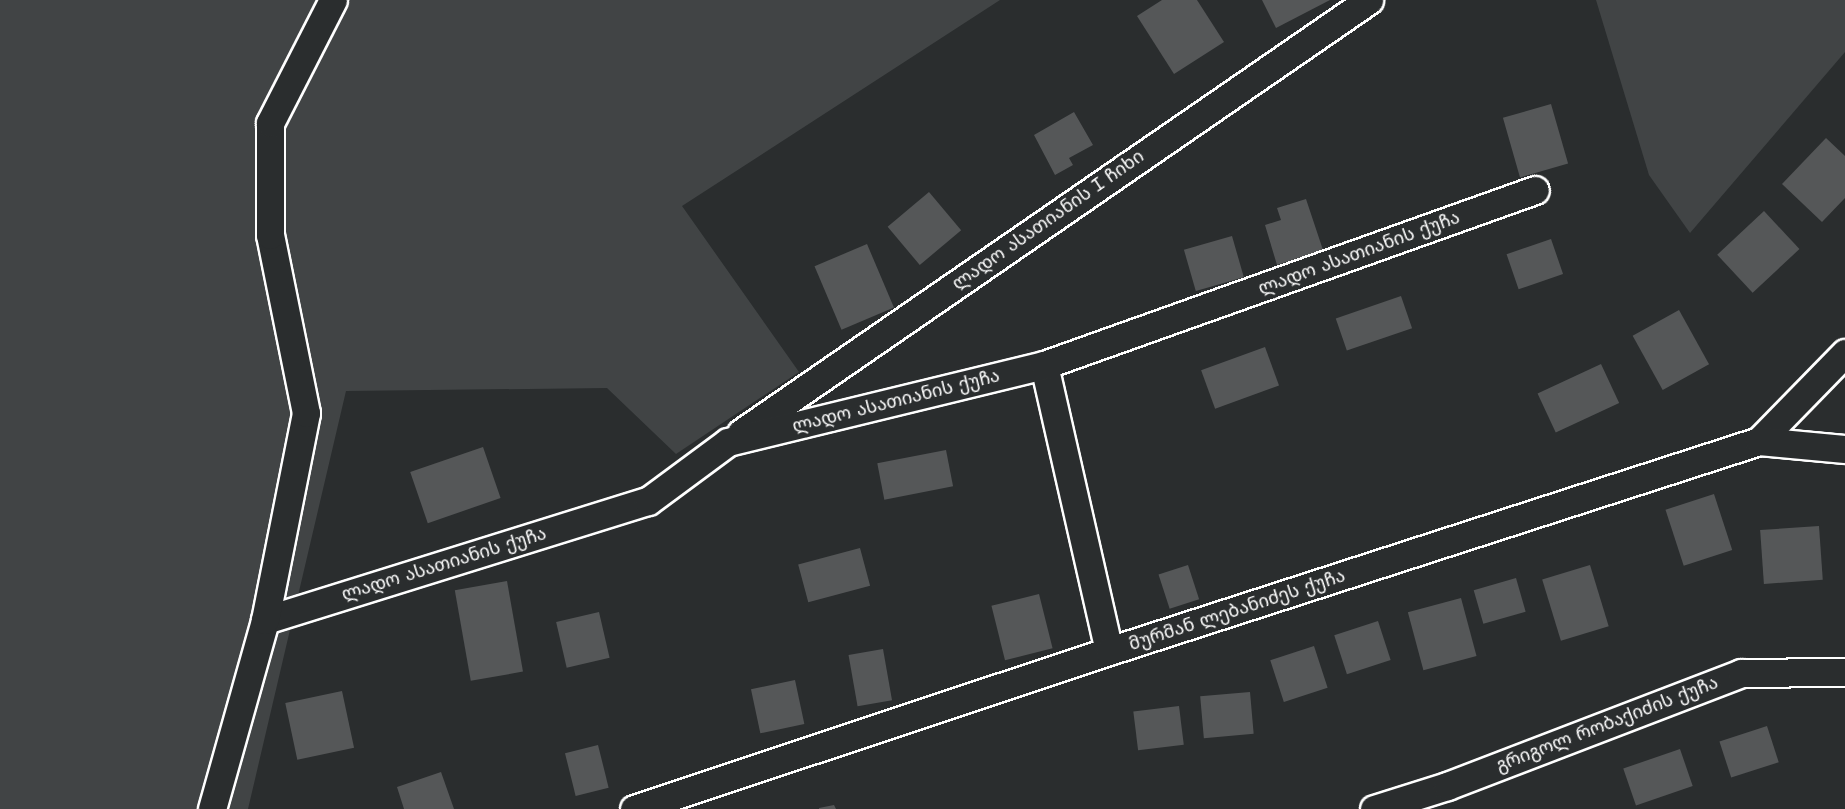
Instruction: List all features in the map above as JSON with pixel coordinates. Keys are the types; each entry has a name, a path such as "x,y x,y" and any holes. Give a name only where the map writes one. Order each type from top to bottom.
{"street":[{"path":"212,809 266,620 306,413 270,235 270,123 333,0"},
{"name":"ლადო ასათიანის I ჩიხი","path":"728,442 1369,0"},
{"name":"ლადო ასათიანის ქუჩა","path":"266,620 648,501 728,442 1044,365 1535,190"},
{"path":"1759,441 1845,353"},
{"path":"1044,365 1109,651"},
{"name":"მურმან ლებანიძეს ქუჩა","path":"634,809 1109,651 1759,441 1845,449"},
{"name":"გრიგოლ რობაქიძის ქუჩა","path":"1374,809 1447,786 1742,673 1845,672"}],"shaded area":[{"path":"0,0 1000,0 682,206 799,372 676,454 607,388 346,391 248,809 0,809"},
{"path":"1596,0 1845,0 1845,52 1690,233 1649,175"}],"building":[{"path":"1162,0 1197,0 1224,42 1174,74 1137,16"},
{"path":"1262,0 1330,0 1276,28"},
{"path":"1551,104 1568,164 1520,177 1503,118"},
{"path":"1074,112 1093,145 1069,158 1073,165 1055,175 1034,135"},
{"path":"1826,138 1845,156 1845,198 1822,222 1782,184"},
{"path":"929,192 961,230 920,265 888,227"},
{"path":"1306,199 1323,250 1277,265 1265,225 1281,220 1277,208"},
{"path":"1764,211 1799,249 1753,293 1717,255"},
{"path":"1232,236 1244,277 1196,291 1184,250"},
{"path":"1551,239 1563,274 1519,289 1507,254"},
{"path":"867,244 894,308 841,330 815,266"},
{"path":"1401,296 1412,328 1347,351 1336,318"},
{"path":"1679,310 1709,364 1663,390 1633,336"},
{"path":"1265,347 1279,386 1215,409 1201,370"},
{"path":"1601,364 1619,403 1556,433 1538,394"},
{"path":"483,447 501,498 428,523 410,472"},
{"path":"946,450 953,486 884,500 877,463"},
{"path":"1714,494 1732,550 1684,566 1665,510"},
{"path":"1819,526 1823,580 1764,584 1760,530"},
{"path":"860,548 870,586 808,602 798,565"},
{"path":"1188,565 1199,599 1170,609 1159,575"},
{"path":"1590,565 1609,626 1561,641 1542,580"},
{"path":"1516,578 1526,612 1483,624 1474,590"},
{"path":"507,581 523,672 471,681 455,590"},
{"path":"1039,594 1053,648 1005,660 991,606"},
{"path":"1461,598 1477,656 1423,670 1408,612"},
{"path":"599,612 610,658 567,668 556,622"},
{"path":"1378,621 1391,660 1347,674 1334,635"},
{"path":"1314,646 1328,688 1284,702 1270,660"},
{"path":"883,649 892,700 858,706 849,655"},
{"path":"795,680 804,724 760,733 751,689"},
{"path":"342,691 354,748 297,760 285,703"},
{"path":"1250,692 1254,734 1204,738 1200,696"},
{"path":"1179,706 1184,745 1138,750 1133,712"},
{"path":"1767,726 1779,762 1731,778 1719,741"},
{"path":"598,745 609,788 576,796 565,753"},
{"path":"1680,749 1693,786 1636,805 1623,769"},
{"path":"441,772 454,809 404,809 397,787"},
{"path":"834,805 836,809 819,809 819,808"}]}
